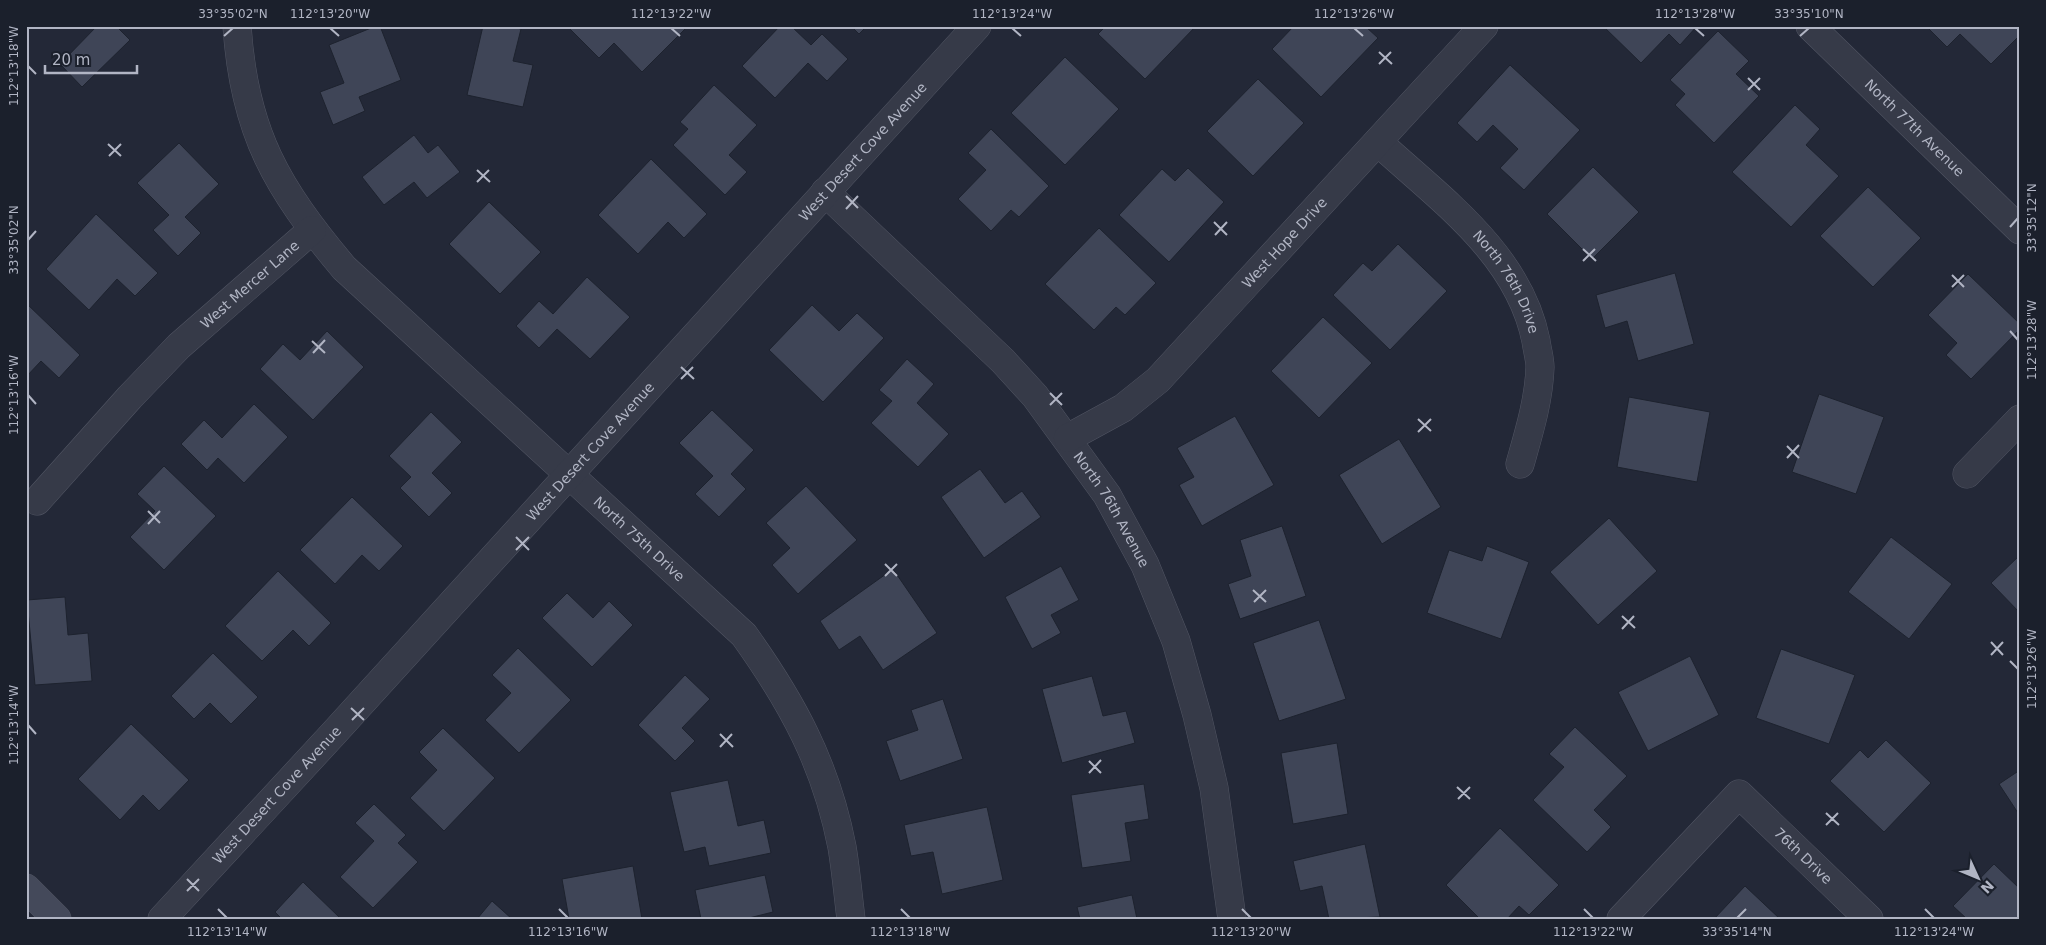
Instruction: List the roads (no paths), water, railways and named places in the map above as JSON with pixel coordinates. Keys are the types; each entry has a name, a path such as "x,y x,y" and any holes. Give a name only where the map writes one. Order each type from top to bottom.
{"main road":[{"path":"26,888 57,919"}],"street":[{"name":"West Mercer Lane","path":"37,501 123,403 179,346 312,230 280,182 261,145 248,106 239,56 238,26"},
{"name":"West Desert Cove Avenue","path":"162,919 977,26"},
{"name":"West Hope Drive","path":"1068,438 1123,408 1158,380 1484,26"},
{"name":"North 77th Avenue","path":"1810,26 2020,230"},
{"name":"North 76th Drive","path":"1378,142 1482,238 1502,262 1531,317 1540,366 1534,415 1520,464"},
{"name":"North 76th Avenue","path":"825,192 1003,361 1035,396 1068,438 1107,495 1146,564 1176,640 1197,715 1214,788 1232,919"},
{"name":"North 75th Drive","path":"312,230 344,268 570,473 744,635 778,684 802,727 824,779 842,846 852,919"},
{"path":"1966,474 2020,419"},
{"name":"76th Drive","path":"1621,919 1739,794 1869,919"}]}
